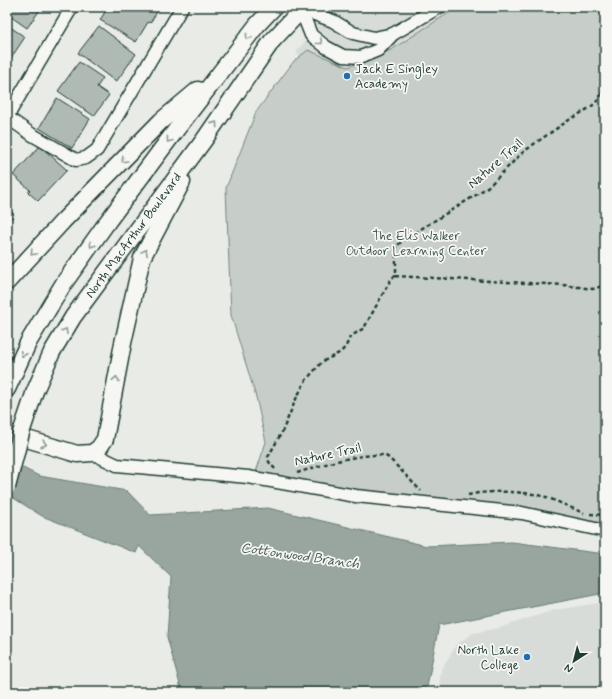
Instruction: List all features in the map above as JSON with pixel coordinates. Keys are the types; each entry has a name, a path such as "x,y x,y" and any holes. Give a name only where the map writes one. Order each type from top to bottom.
{"main road":[{"name":"North MacArthur Boulevard","path":"7,388 29,341 64,283 112,215 224,67 274,7"},
{"name":"North MacArthur Boulevard","path":"7,487 21,433 35,391 52,352 73,317 204,140 272,41 302,8"},
{"path":"7,282 161,121 224,67"},
{"path":"7,433 77,454 92,453 99,448 105,439 123,343 142,258 204,140"}],"street":[{"path":"72,7 7,117 31,134 76,160 86,158 96,150 182,7"},
{"path":"302,8 311,35 326,47 343,56 361,57 378,50 393,34 439,7"},
{"path":"302,8 333,21 352,33 374,38 393,34"},
{"path":"92,453 117,465 248,477 356,496 522,513 605,531"}],"path":[{"name":"Nature Trail","path":"278,471 269,462 268,457 282,432 296,398 306,380 322,362 341,352 346,346 350,336 364,328 390,281 396,274 396,247 403,240 490,185 521,154 590,107 600,98 605,83"},
{"path":"394,276 418,279 563,285 593,289 605,285"},
{"name":"Nature Trail","path":"290,473 296,473 328,463 348,459 384,456 389,458 423,493"},
{"path":"466,495 488,491 530,494 545,497 587,514 605,515"}],"shaded area":[{"name":"Jack E Singley Academy","path":"333,7 478,7 341,99 296,52"},
{"name":"North Lake College","path":"605,602 605,692 438,692 441,670 456,645 473,633 499,628 554,610"}],"green space":[{"name":"The Elis Walker Outdoor Learning Center","path":"458,7 605,7 605,531 254,478 266,442 256,397 231,315 226,188 256,112 294,61 308,50 348,67 391,50"}],"water":[{"name":"Cottonwood Branch","path":"7,460 39,476 127,491 150,515 268,508 427,546 512,542 605,554 605,593 439,625 426,692 182,692 167,637 171,577 139,546 136,553 42,516 7,494"}],"building":[{"path":"7,7 42,7 27,28 7,14"},
{"path":"108,7 148,7 157,12 150,23 148,22 136,42 100,20"},
{"path":"7,25 25,37 7,64"},
{"path":"99,26 136,54 116,82 78,53"},
{"path":"79,62 103,78 97,87 109,95 94,116 58,91"},
{"path":"57,98 90,119 72,148 39,128"},
{"path":"40,146 67,170 38,201 28,192 30,190 13,175"},
{"path":"7,209 14,214 7,225"}],"place":[{"name":"Jack E Singley Academy","path":"347,76"},
{"name":"North Lake College","path":"527,657"}]}
